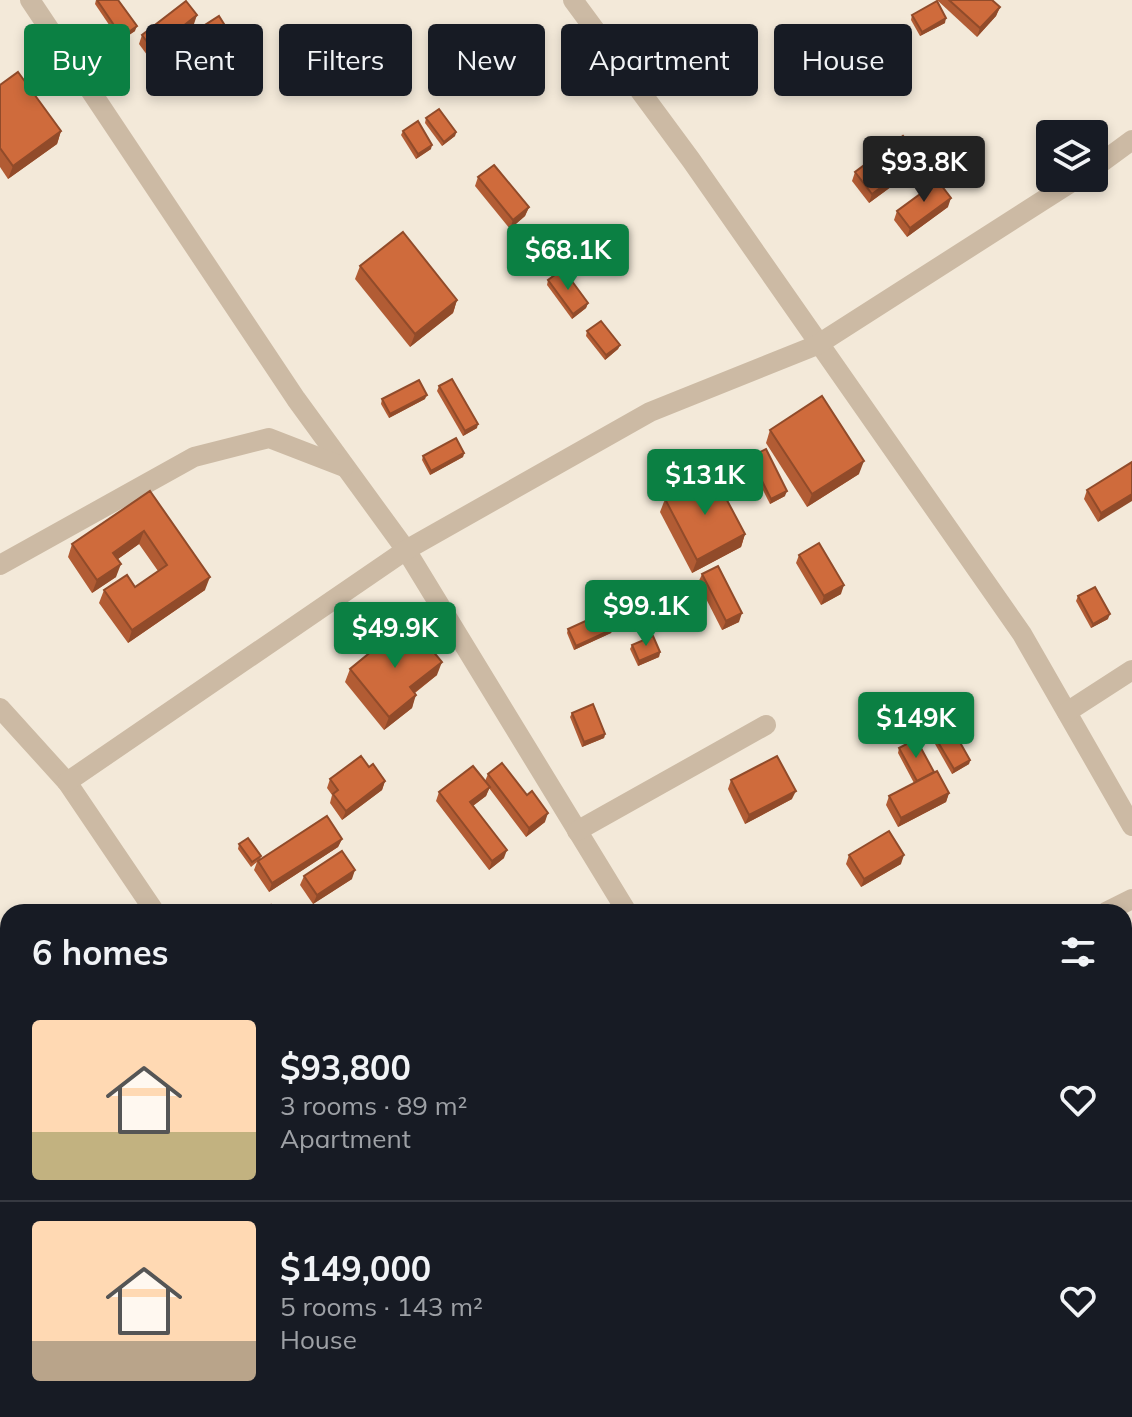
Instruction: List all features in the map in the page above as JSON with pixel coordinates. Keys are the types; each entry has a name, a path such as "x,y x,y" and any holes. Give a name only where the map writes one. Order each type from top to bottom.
{"street":[{"path":"30,0 296,399 406,550 577,831 617,904"},
{"path":"573,0 691,160 817,345 1022,634 1132,826"},
{"path":"1108,158 1132,140"},
{"path":"67,782 406,550 650,412 817,345 1056,192"},
{"path":"0,565 194,457 269,438 346,467"},
{"path":"1067,712 1132,670"},
{"path":"0,708 67,782 150,904"},
{"path":"577,831 766,725"}],"building":[{"path":"97,0 118,0 137,26 130,31 130,24 113,24"},
{"path":"949,0 992,0 1000,7 980,28"},
{"path":"186,1 197,15 186,24 156,24"},
{"path":"937,1 946,18 922,32 912,15"},
{"path":"219,16 224,24 206,24"},
{"path":"18,72 24,80 24,96 35,96 61,131 13,166 0,148 0,85"},
{"path":"439,109 456,132 444,142 426,118"},
{"path":"418,121 432,145 418,154 403,131"},
{"path":"903,136 921,158 872,194 855,172"},
{"path":"494,165 529,207 513,220 478,177"},
{"path":"938,181 951,198 910,228 897,211"},
{"path":"403,232 457,300 415,334 360,266"},
{"path":"563,269 588,303 573,314 548,280"},
{"path":"601,321 620,345 606,355 587,331"},
{"path":"452,379 478,424 465,431 439,386"},
{"path":"419,380 427,395 390,414 382,399"},
{"path":"822,396 864,461 812,494 770,430"},
{"path":"456,438 464,453 431,471 423,456"},
{"path":"766,449 787,491 771,499 750,457"},
{"path":"1132,462 1132,494 1101,513 1087,490"},
{"path":"713,474 745,534 697,560 665,499"},
{"path":"150,491 210,577 132,630 104,590 127,575 135,587 167,565 144,531 113,553 121,564 97,580 72,544"},
{"path":"819,543 844,585 824,596 799,555"},
{"path":"718,566 742,613 726,621 702,574"},
{"path":"1095,587 1110,614 1093,624 1078,596"},
{"path":"605,612 613,629 576,646 568,629"},
{"path":"400,628 414,645 422,638 442,662 410,687 416,695 389,717 350,669"},
{"path":"653,636 660,652 639,661 632,645"},
{"path":"593,704 605,734 584,742 572,713"},
{"path":"949,723 970,760 954,769 932,732"},
{"path":"916,739 934,772 917,781 899,748"},
{"path":"361,756 369,767 373,764 385,781 346,811 333,794 338,790 330,779"},
{"path":"777,756 796,791 749,815 731,780"},
{"path":"502,763 527,795 532,791 548,813 529,828 488,774"},
{"path":"473,766 490,787 470,802 507,850 492,861 439,792"},
{"path":"937,771 949,793 901,818 889,796"},
{"path":"327,816 342,839 272,883 258,861"},
{"path":"889,831 904,855 864,879 849,855"},
{"path":"248,838 261,856 252,862 239,844"},
{"path":"342,851 355,870 317,895 304,876"}]}
